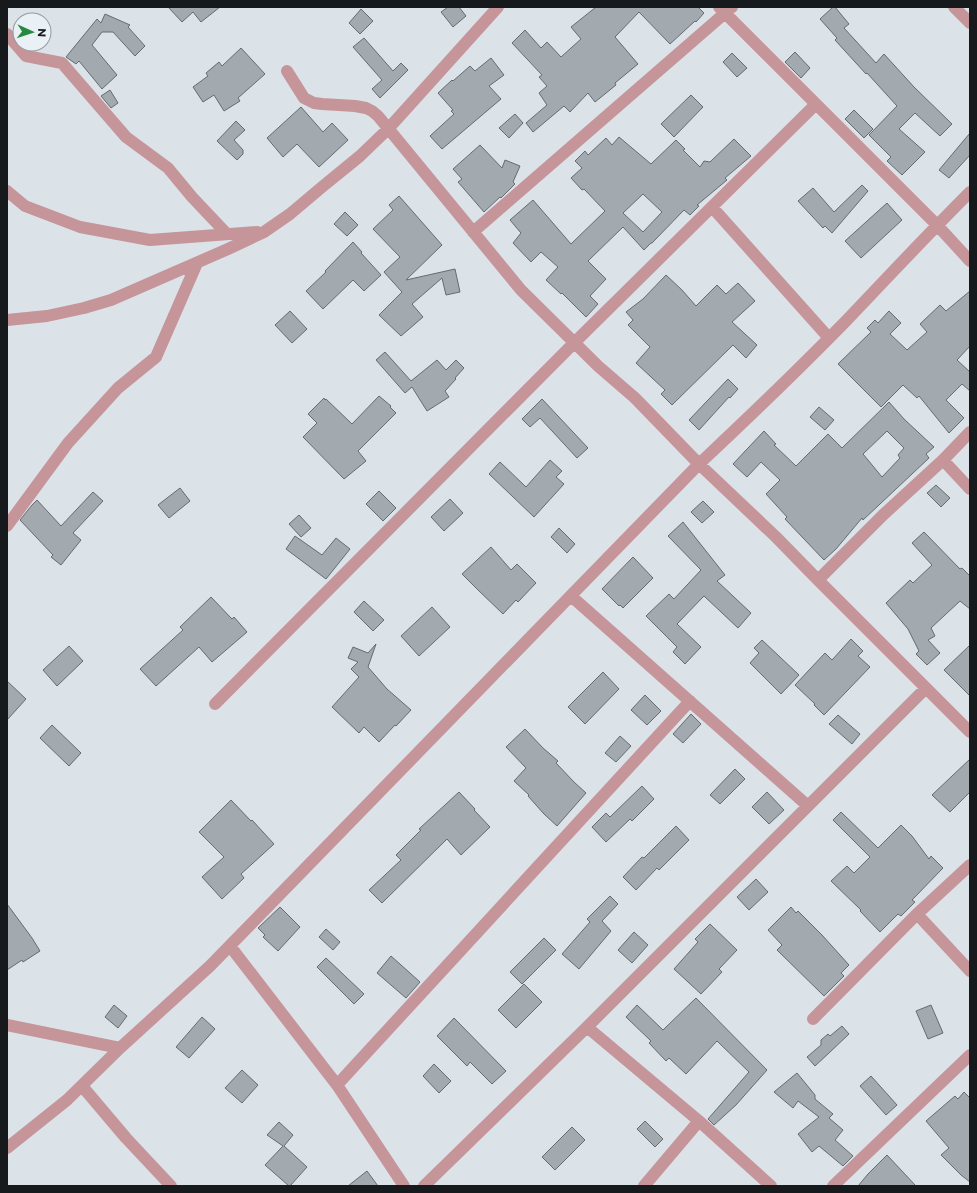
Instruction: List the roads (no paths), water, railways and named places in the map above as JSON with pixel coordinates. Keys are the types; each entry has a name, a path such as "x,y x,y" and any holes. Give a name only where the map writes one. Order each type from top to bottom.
{"street":[{"path":"7,320 47,316 84,308 111,300 264,232 290,214 360,156 388,129 498,7"},
{"path":"954,7 970,23"},
{"path":"473,232 726,9 816,104 937,225 970,261"},
{"path":"7,34 26,56 62,63 126,137 168,168 192,197 227,234"},
{"path":"287,71 304,98 314,103 366,108 378,116 520,290 598,366 635,398 699,464 776,537 970,732"},
{"path":"215,704 574,342 816,104"},
{"path":"7,191 25,206 80,227 150,240 264,232"},
{"path":"7,1148 67,1100 120,1048 210,966 699,464 774,394 970,192"},
{"path":"712,207 829,338"},
{"path":"7,526 68,443 118,388 156,357 197,263"},
{"path":"818,580 883,515 943,460 970,432"},
{"path":"943,460 970,489"},
{"path":"571,596 808,806"},
{"path":"424,1186 588,1027 926,688"},
{"path":"337,1085 690,701"},
{"path":"813,1019 917,914 970,865"},
{"path":"917,914 970,971"},
{"path":"230,946 337,1085 404,1186"},
{"path":"7,1025 120,1048"},
{"path":"588,1027 699,1121 771,1186"},
{"path":"833,1186 970,1055"},
{"path":"82,1086 126,1138 171,1186"},
{"path":"644,1186 699,1121"}]}
